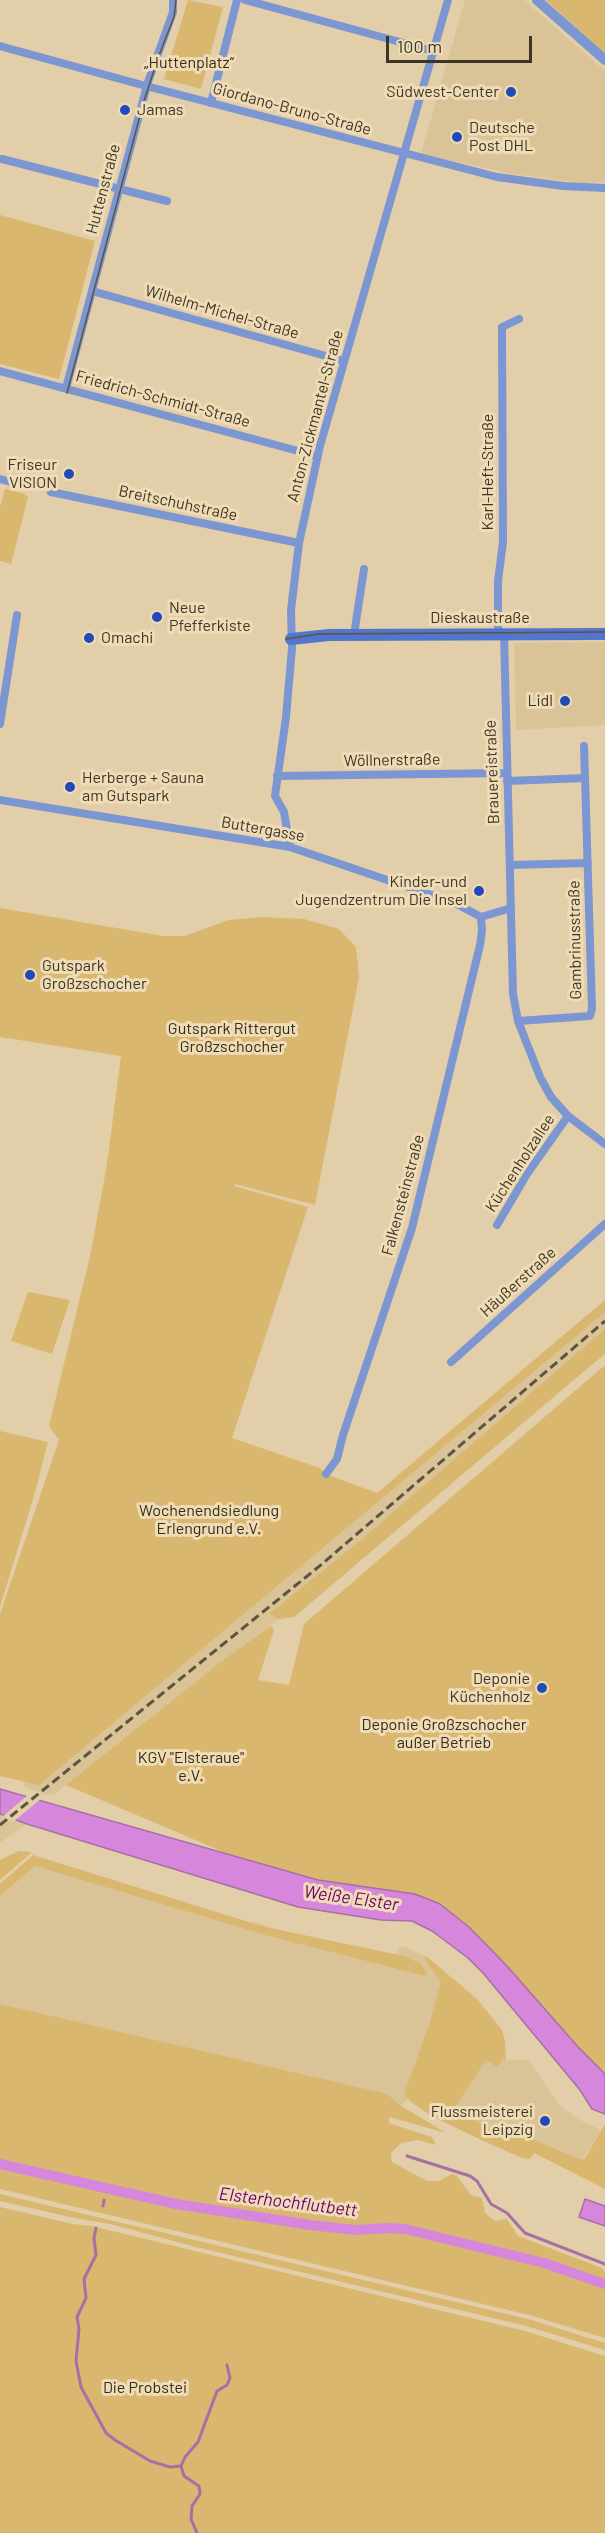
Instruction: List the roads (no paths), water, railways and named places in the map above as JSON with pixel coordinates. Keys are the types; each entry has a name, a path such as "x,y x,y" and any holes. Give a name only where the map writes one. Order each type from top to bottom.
{"main road":[{"name":"Dieskaustraße","path":"291,639 354,635 605,634"}],"street":[{"name":"Huttenstraße","path":"66,388 146,86 173,12 173,0"},
{"path":"211,103 237,0"},
{"path":"245,0 433,51"},
{"name":"Anton-Zickmantel-Straße","path":"290,847 284,813 275,796 286,717 291,610 299,543 317,456 448,0"},
{"path":"537,0 605,60"},
{"name":"Giordano-Bruno-Straße","path":"0,46 497,177 563,186 605,188"},
{"path":"2,159 167,201"},
{"name":"Wilhelm-Michel-Straße","path":"92,291 344,361"},
{"name":"Karl-Heft-Straße","path":"501,634 498,581 503,542 502,327 519,319"},
{"name":"Friedrich-Schmidt-Straße","path":"0,371 317,456"},
{"path":"0,479 27,486"},
{"name":"Breitschuhstraße","path":"51,492 299,543"},
{"path":"354,635 364,569"},
{"path":"0,724 17,615"},
{"name":"Brauereistraße","path":"501,634 511,908"},
{"name":"Gambrinusstraße","path":"518,1021 590,1016 592,1009 584,746"},
{"name":"Wöllnerstraße","path":"277,776 507,777"},
{"path":"507,777 585,778"},
{"name":"Buttergasse","path":"0,800 290,847 455,903 481,917"},
{"name":"Gambrinusstraße","path":"510,865 588,863"},
{"path":"481,917 511,908"},
{"name":"Küchenholzallee","path":"511,908 513,994 518,1021 540,1077 551,1097 568,1116 605,1144"},
{"name":"Falkensteinstraße","path":"326,1474 337,1458 412,1228 480,945 481,917"},
{"name":"Küchenholzallee","path":"497,1225 527,1174 568,1116"},
{"name":"Häußerstraße","path":"451,1362 605,1224"}],"water":[{"name":"Weiße Elster","path":"0,1789 318,1880 415,1894 440,1904 469,1927 507,1966 605,2074 605,2114 592,2109 580,2090 483,1973 468,1958 432,1931 412,1921 381,1920 298,1907 27,1824 0,1814"},
{"path":"585,2199 605,2206 605,2226 579,2217"}],"waterway":[{"path":"407,2156 470,2176 477,2181 491,2204 507,2213 525,2233 605,2264"},
{"name":"Elsterhochflutbett","path":"0,2164 176,2204 355,2230 405,2229 544,2263 605,2284"},
{"path":"103,2206 104,2200"},
{"path":"96,2228 94,2238 96,2255 84,2279 86,2298 77,2317 79,2329 76,2361 81,2387 106,2433 150,2461 170,2467 181,2466"},
{"path":"197,2533 191,2519 192,2506 200,2494 199,2486 184,2476 181,2466 185,2457 198,2442 217,2391 227,2385 230,2378 227,2365"}],"tram line":[{"path":"67,393 143,104 174,17 176,0"},
{"path":"286,639 319,634 605,632"}],"railway":[{"path":"0,1825 322,1564 605,1321"}],"place":[{"name":"Südwest-Center","path":"511,92"},
{"name":"Jamas","path":"125,110"},
{"name":"Deutsche Post DHL","path":"457,137"},
{"name":"Friseur VISION","path":"69,474"},
{"name":"Neue Pfefferkiste","path":"157,617"},
{"name":"Omachi","path":"89,638"},
{"name":"Lidl","path":"565,701"},
{"name":"Herberge + Sauna am Gutspark","path":"70,787"},
{"name":"Kinder-und Jugendzentrum Die Insel","path":"479,891"},
{"name":"Gutspark Großzschocher","path":"30,975"},
{"name":"Deponie Küchenholz","path":"542,1688"},
{"name":"Flussmeisterei Leipzig","path":"545,2121"}],"park label":[{"name":"„Huttenplatz“","path":"189,63"},
{"name":"Gutspark Rittergut Großzschocher","path":"232,1038"},
{"name":"Wochenendsiedlung Erlengrund e.V.","path":"209,1520"},
{"name":"Deponie Großzschocher außer Betrieb","path":"444,1734"},
{"name":"KGV \"Elsteraue\" e.V.","path":"191,1767"},
{"name":"Die Probstei","path":"145,2388"}]}
